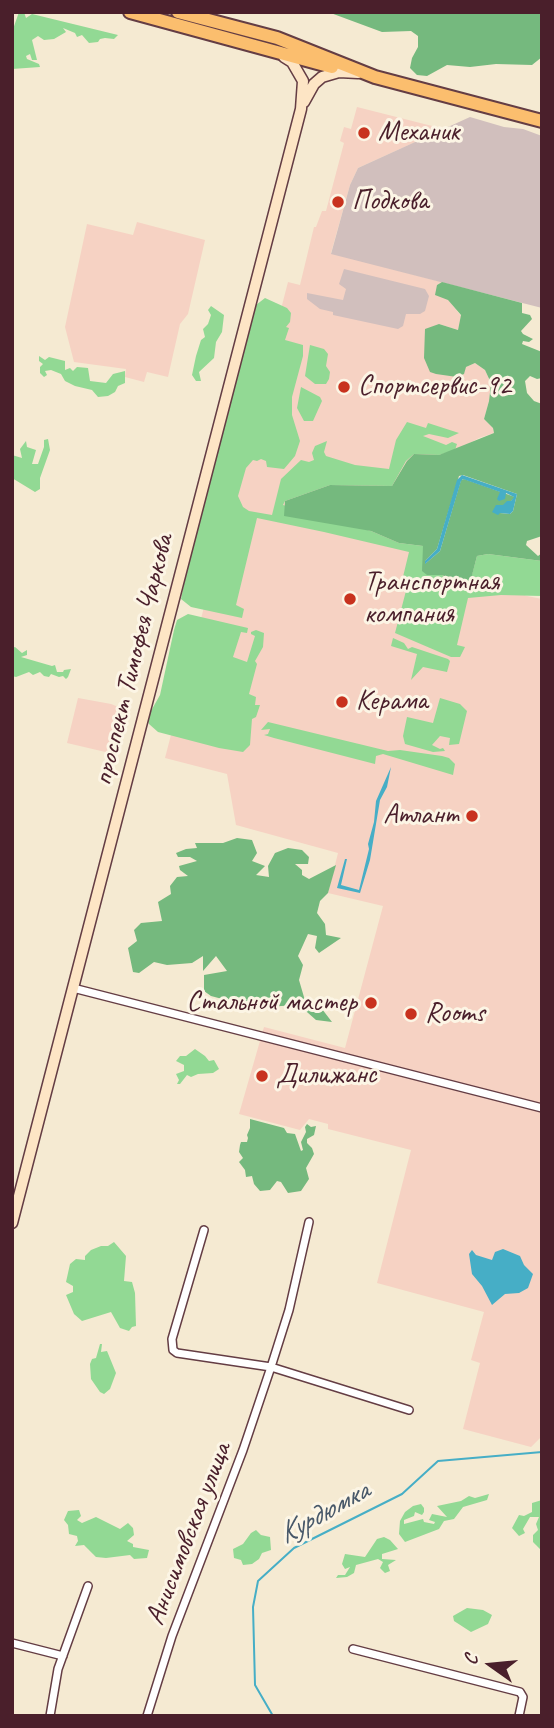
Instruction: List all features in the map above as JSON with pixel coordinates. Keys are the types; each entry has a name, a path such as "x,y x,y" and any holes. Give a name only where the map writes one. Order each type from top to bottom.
{"highway":[{"path":"130,12 542,121"},
{"path":"178,12 277,38 362,74"}],"main road":[{"name":"проспект Тимофея Чаркова","path":"12,1223 301,108 304,85 301,75 292,62 274,51"},
{"name":"проспект Тимофея Чаркова","path":"301,108 314,84 322,77 338,72 362,74"}],"street":[{"path":"72,988 542,1108"},
{"name":"Анисимовская улица","path":"147,1716 172,1636 243,1450 271,1367 289,1310 309,1222"},
{"path":"204,1230 172,1339 173,1350 182,1355 271,1367 409,1410"},
{"path":"50,1716 54,1686 88,1586"},
{"path":"12,1643 63,1656"},
{"path":"353,1649 520,1692 523,1697 519,1716"}],"shaded area":[{"path":"357,107 444,129 358,168 350,185 331,253 442,282 437,285 461,316 458,330 439,324 466,367 475,363 485,370 491,383 484,419 494,433 479,438 392,486 330,485 285,501 371,531 527,596 542,599 542,1436 531,1447 463,1429 480,1363 471,1360 484,1312 377,1283 411,1150 328,1129 328,1124 309,1119 300,1130 239,1114 264,1027 345,1048 383,906 328,893 338,853 236,825 227,774 165,758 288,282 300,285 314,227 322,211 326,211 344,143 340,141 344,127 351,129"},
{"path":"470,117 542,136 542,308 331,254 350,185 358,168"},
{"path":"137,222 205,240 188,314 180,324 168,377 147,372 144,382 125,377 126,369 74,362 65,327 87,224 133,235"},
{"path":"344,269 425,289 429,296 425,311 420,314 406,314 403,326 398,329 333,315 333,312 320,309 307,299 307,293 343,300 346,289 339,284"},
{"path":"78,698 111,704 126,710 114,754 67,743"}],"green space":[{"path":"19,12 24,12 26,18 32,14 118,35 114,39 105,38 89,43 82,35 77,37 75,33 63,28 66,32 54,39 44,40 38,36 32,40 37,60 32,60 30,54 26,56 40,67 12,69 12,32"},
{"path":"328,12 542,12 542,57 532,65 447,65 427,76 417,75 410,68 418,47 418,36 411,31 382,32"},
{"path":"442,282 522,303 522,313 530,315 532,319 521,331 533,339 529,342 523,341 522,344 542,352 542,378 530,376 525,381 527,393 534,401 542,404 542,536 527,541 526,545 538,556 542,553 542,561 488,554 477,556 470,583 461,583 442,575 427,575 422,571 423,546 399,543 371,531 284,516 285,501 330,485 392,486 414,454 439,455 494,433 484,419 491,383 485,370 475,363 466,367 464,374 457,377 436,374 430,372 424,358 425,329 439,324 458,330 461,315 448,300 435,295 437,285","holes":["463,475 517,494 513,511 510,514 500,513 515,497 461,480 440,551 425,564 437,549 459,476"]},
{"path":"265,298 287,308 291,313 285,340 303,345 303,356 292,397 292,415 300,441 295,456 284,469 267,467 266,461 261,459 253,460 246,468 238,496 243,507 249,511 272,515 281,479 301,460 314,460 312,453 315,446 327,441 324,452 326,456 355,465 389,469 396,440 407,422 426,428 428,423 459,433 448,438 429,434 423,436 446,445 452,442 457,444 455,450 439,455 414,454 406,461 392,486 330,485 285,501 283,505 371,531 399,543 423,546 428,575 442,575 461,583 470,582 477,556 488,554 542,561 542,596 501,595 468,598 457,645 465,647 460,657 451,657 395,633 407,587 401,585 409,552 257,518 236,605 244,609 242,618 191,607 181,599 253,312 256,305"},
{"path":"211,306 224,315 222,332 216,342 214,358 199,372 201,381 196,381 192,375 201,340 205,337 203,329 208,324 211,315 208,310"},
{"path":"310,345 324,349 328,354 326,366 330,372 326,384 315,384 305,376"},
{"path":"39,356 45,360 49,357 65,361 65,370 88,368 90,381 106,383 113,374 125,371 125,383 108,396 98,397 92,390 75,386 65,381 61,374 51,370 45,371 47,375 44,377 40,373 43,364 39,361"},
{"path":"301,387 320,397 322,401 313,421 304,421 297,408"},
{"path":"48,439 50,450 40,478 40,489 35,492 12,478 12,455 22,458 20,449 26,441 27,447 36,450 32,464 38,464 44,440"},
{"path":"188,614 248,628 247,633 241,632 233,657 247,662 255,636 251,632 256,630 264,633 263,647 255,661 257,664 249,694 256,697 255,705 260,705 256,717 252,719 250,745 243,752 158,732 149,724 147,718 160,695 177,620"},
{"path":"393,638 404,643 408,649 412,647 448,659 450,661 447,672 423,667 411,680 417,654 391,646"},
{"path":"15,647 22,653 27,650 27,655 21,657 55,665 57,672 71,669 68,677 66,679 51,674 49,677 40,672 12,676 12,648"},
{"path":"440,698 460,704 467,711 459,744 449,745 450,738 440,736 432,745 445,751 433,752 405,744 403,736 407,717 433,723"},
{"path":"268,722 388,751 400,750 449,758 455,764 453,775 383,754 376,756 375,764 274,738 264,735 268,734 270,729 261,730"},
{"path":"237,838 252,840 257,853 252,861 265,866 256,875 269,877 268,866 275,853 288,848 302,850 309,857 308,864 295,864 302,870 302,875 309,879 336,865 328,893 320,901 317,913 325,924 326,935 341,938 319,953 315,948 317,936 308,934 298,956 303,965 299,980 306,1004 322,1009 332,1022 316,1020 299,1005 264,1007 248,1001 241,1004 211,996 204,991 204,975 227,971 216,956 203,971 203,956 192,963 167,965 154,962 139,973 133,972 128,948 137,941 134,930 141,923 162,921 158,902 171,894 170,886 177,877 188,876 179,866 197,861 190,857 178,857 176,853 197,848 195,843 223,843"},
{"path":"195,1049 209,1061 214,1060 219,1069 213,1073 191,1077 187,1075 177,1084 179,1080 176,1074 184,1071 184,1065 176,1061"},
{"path":"250,1119 284,1128 287,1133 295,1134 301,1151 305,1127 307,1124 316,1126 314,1135 307,1139 314,1154 306,1168 309,1179 301,1191 288,1193 281,1182 277,1181 270,1190 260,1191 252,1176 246,1177 239,1162 243,1158 239,1152 241,1142 247,1142"},
{"path":"114,1242 126,1256 124,1281 132,1282 135,1293 136,1326 129,1331 120,1328 111,1312 82,1321 74,1314 66,1295 73,1292 73,1286 66,1282 70,1264 76,1259 85,1260 91,1250"},
{"path":"100,1344 101,1352 107,1351 116,1373 110,1389 104,1394 91,1379 90,1364 92,1359 96,1358"},
{"path":"489,1494 487,1500 463,1507 454,1519 444,1521 439,1529 405,1542 399,1534 400,1521 405,1512 413,1506 421,1504 424,1512 422,1515 415,1512 414,1516 404,1520 404,1524 423,1519 424,1522 434,1524 435,1522 429,1520 432,1514 447,1517 437,1506 461,1501 469,1496 475,1498"},
{"path":"542,1500 540,1549 533,1542 539,1517 530,1517 523,1529 525,1533 519,1536 512,1528 519,1515 532,1512 532,1503"},
{"path":"79,1510 81,1516 77,1520 82,1523 96,1517 120,1529 128,1523 133,1528 134,1535 127,1541 133,1544 133,1547 149,1550 147,1558 134,1559 130,1555 96,1557 84,1545 75,1546 77,1536 69,1534 64,1520 68,1511"},
{"path":"256,1530 261,1535 270,1537 271,1550 262,1553 252,1564 243,1565 241,1560 234,1558 233,1549 243,1544"},
{"path":"384,1537 398,1549 382,1554 382,1559 396,1560 388,1565 390,1571 385,1573 380,1568 383,1562 378,1559 356,1565 354,1573 347,1577 336,1578 338,1575 345,1575 350,1567 345,1569 342,1564 345,1554 365,1557 377,1539"},
{"path":"467,1608 483,1610 492,1615 488,1624 471,1632 454,1621 453,1616"}],"water":[{"path":"462,475 517,494 513,511 510,514 498,515 492,512 496,505 503,505 514,497 506,493 505,499 499,501 497,499 500,492 463,479 440,551 425,564 437,549 457,480"},
{"path":"391,767 387,787 380,800 370,860 360,893 337,888 347,859 341,885 359,890 369,849 376,801"},
{"path":"503,1249 520,1256 533,1274 528,1288 519,1293 505,1294 492,1305 472,1274 469,1254 472,1250 476,1255 492,1260 495,1252"}],"waterway":[{"name":"Курдюмка","path":"273,1716 255,1685 253,1607 258,1581 294,1548 402,1494 438,1461 542,1452"}],"place":[{"name":"Механик","path":"364,133"},
{"name":"Подкова","path":"338,202"},
{"name":"Спортсервис-92","path":"344,387"},
{"name":"Транспортная компания","path":"350,599"},
{"name":"Керама","path":"342,702"},
{"name":"Атлант","path":"472,816"},
{"name":"Стальной мастер","path":"371,1003"},
{"name":"Rooms","path":"411,1014"},
{"name":"Дилижанс","path":"262,1076"}]}
